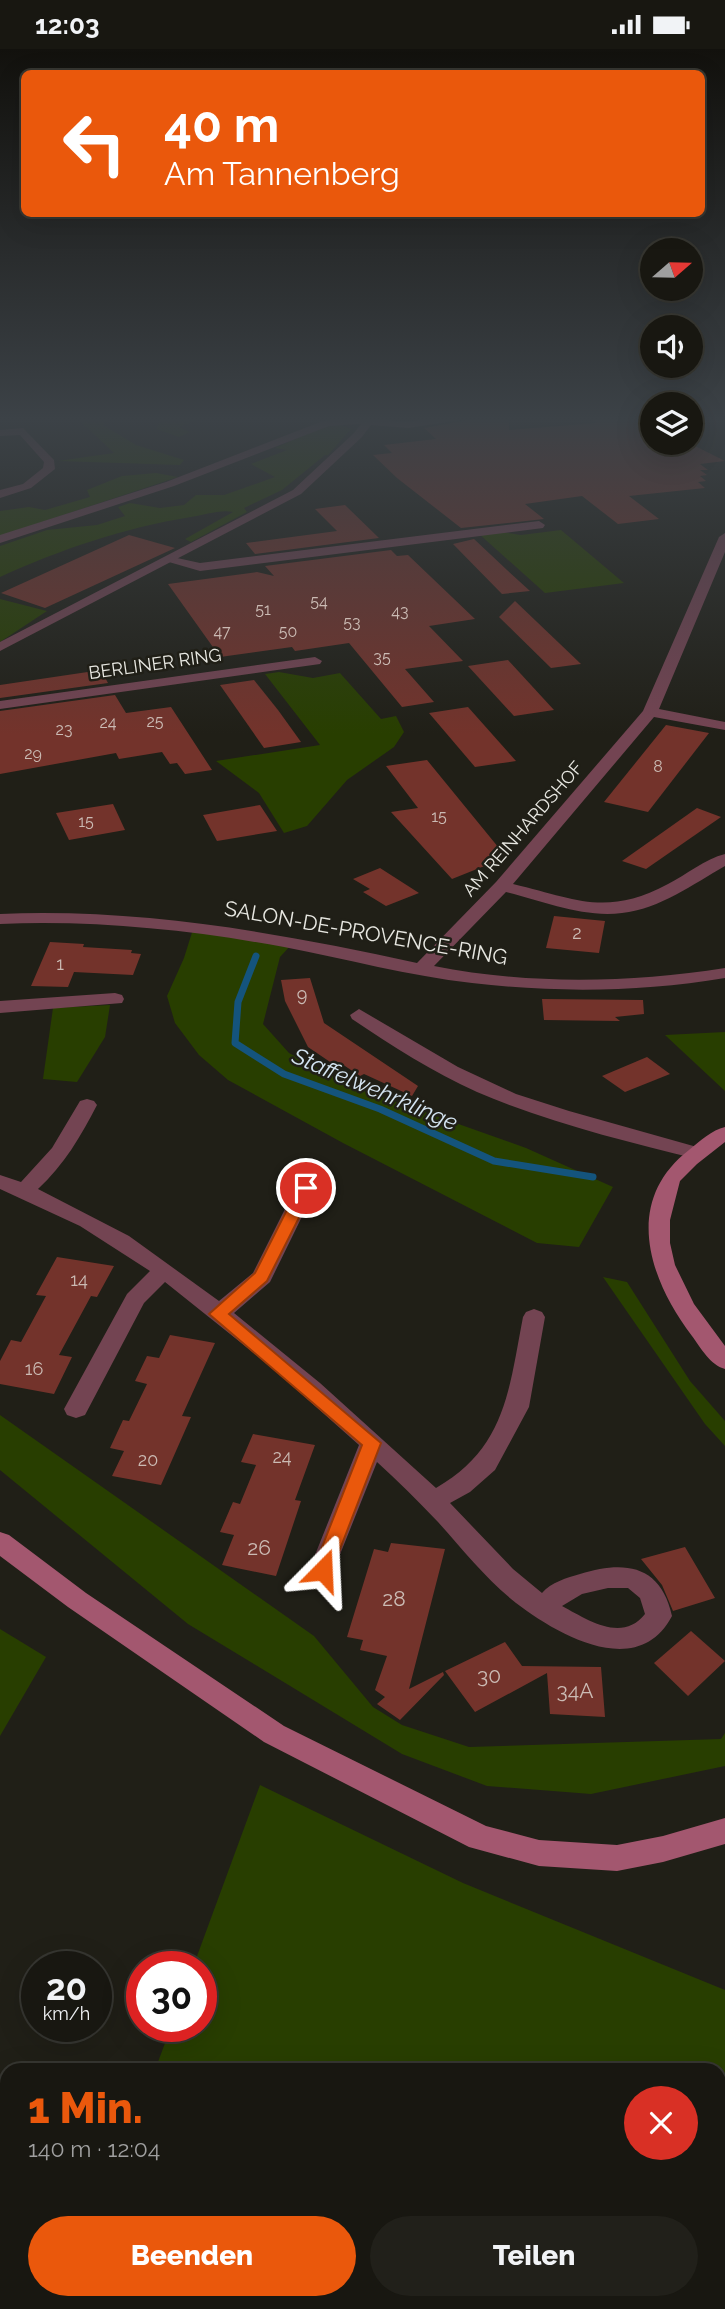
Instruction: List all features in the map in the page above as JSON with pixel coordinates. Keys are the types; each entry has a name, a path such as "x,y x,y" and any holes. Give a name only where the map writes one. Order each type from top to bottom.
{"main road":[{"path":"725,1133 697,1153 670,1179 660,1209 659,1248 675,1292 703,1336 725,1361"},
{"path":"0,1542 78,1600 274,1734 480,1838 539,1853 617,1858 663,1849 725,1831"}],"street":[{"path":"0,539 51,522"},
{"path":"0,647 239,522"},
{"path":"167,560 200,567 540,525"},
{"name":"AM REINHARDSHOF","path":"422,968 502,886 650,712 725,537"},
{"name":"BERLINER RING","path":"0,705 315,661"},
{"path":"650,712 725,726"},
{"path":"502,886 591,908 625,908 673,889 725,859"},
{"name":"SALON-DE-PROVENCE-RING","path":"0,919 108,918 190,925 480,979 555,984 650,983 725,973"},
{"path":"0,1007 115,999"},
{"path":"359,1015 414,1052 484,1088 541,1108 697,1153"},
{"path":"24,1191 48,1171 65,1148 87,1105"},
{"path":"0,1181 64,1209 124,1243 218,1314 372,1443 433,1501 486,1562 547,1608"},
{"path":"218,1314 261,1277 306,1188"},
{"path":"76,1409 135,1299 163,1272"},
{"path":"433,1501 461,1485 486,1464 517,1407 534,1317"},
{"path":"323,1570 372,1443"}],"green space":[{"path":"0,522 41,522 0,536"},
{"path":"105,522 164,522 117,533 46,557 0,577 0,546 47,530"},
{"path":"214,522 227,522 191,542 185,539"},
{"path":"561,530 624,583 545,593 478,533 495,531 521,535"},
{"path":"0,599 47,611 0,642"},
{"path":"279,672 313,678 340,673 381,719 396,716 404,732 394,747 347,780 307,826 284,833 259,793 216,761 320,745 265,674"},
{"path":"194,926 292,944 280,957 263,1024 289,1053 354,1087 526,1148 613,1187 579,1247 537,1243 228,1080 199,1055 175,1023 167,996 184,958"},
{"path":"110,1005 105,1037 77,1082 43,1079 53,1008"},
{"path":"725,1032 725,1091 665,1035"},
{"path":"603,1277 627,1282 690,1381 725,1421 725,1446 705,1424"},
{"path":"0,1415 314,1636 373,1707 402,1725 469,1747 721,1739 725,1733 725,1766 591,1794 487,1786 402,1754 188,1624 0,1470"},
{"path":"0,1629 46,1657 0,1736"},
{"path":"260,1785 463,1883 725,1990 725,2063 158,2063 165,2042 217,2042 217,1951 199,1951"}],"building":[{"path":"328,522 363,522 379,538 255,554 246,543 337,531"},
{"path":"454,522 512,522 461,528"},
{"path":"129,535 175,548 45,608 1,593"},
{"path":"474,539 530,591 502,594 453,544"},
{"path":"391,550 397,556 408,555 475,619 429,626 463,661 405,669 434,702 402,707 349,643 295,651 292,647 220,657 168,584 257,572 274,576 265,566"},
{"path":"515,601 581,664 551,668 499,617"},
{"path":"508,660 554,710 514,716 468,666"},
{"path":"101,670 108,683 0,698 0,685"},
{"path":"254,680 301,742 264,748 220,685"},
{"path":"115,695 126,713 171,707 212,770 185,774 177,763 170,764 162,752 119,759 116,753 0,774 0,711"},
{"path":"468,707 516,761 475,767 429,713"},
{"path":"666,725 709,733 648,812 604,802"},
{"path":"427,760 503,853 492,863 452,879 391,812 418,808 386,766"},
{"path":"113,804 125,830 69,840 56,813"},
{"path":"260,805 277,831 217,841 203,815"},
{"path":"697,808 721,817 646,869 622,861"},
{"path":"380,868 419,893 386,906 363,892 370,889 353,879"},
{"path":"554,916 605,921 599,953 546,948"},
{"path":"50,942 132,950 131,953 141,954 133,975 74,972 68,987 31,986"},
{"path":"310,978 324,1023 418,1086 412,1096 364,1074 360,1076 345,1066 339,1068 308,1047 285,1001 281,980"},
{"path":"542,999 643,1000 644,1014 615,1017 620,1021 544,1020"},
{"path":"647,1057 670,1074 625,1092 602,1076"},
{"path":"57,1257 114,1266 97,1297 91,1296 59,1355 72,1357 54,1394 0,1384 0,1361 11,1340 21,1342 46,1296 36,1295"},
{"path":"170,1335 215,1343 182,1416 191,1417 161,1485 112,1476 124,1451 110,1448 123,1420 129,1421 147,1384 135,1381 147,1356 159,1358"},
{"path":"253,1434 315,1445 295,1500 301,1501 276,1576 222,1565 234,1535 220,1532 233,1502 240,1504 256,1465 241,1462"},
{"path":"391,1543 445,1549 409,1689 443,1672 444,1675 400,1720 377,1704 385,1697 375,1690 387,1656 360,1650 363,1640 347,1637 374,1549 388,1552"},
{"path":"685,1547 715,1598 673,1611 662,1585 641,1559"},
{"path":"691,1631 725,1661 688,1696 654,1663"},
{"path":"505,1642 522,1666 601,1667 605,1717 550,1714 547,1673 475,1712 445,1671"}],"waterway":[{"name":"Staffelwehrklinge","path":"256,956 238,1002 235,1043 284,1074 380,1109 494,1161 593,1177"}],"route":[{"path":"306,1188 261,1277 218,1314 372,1443 323,1570"}]}
